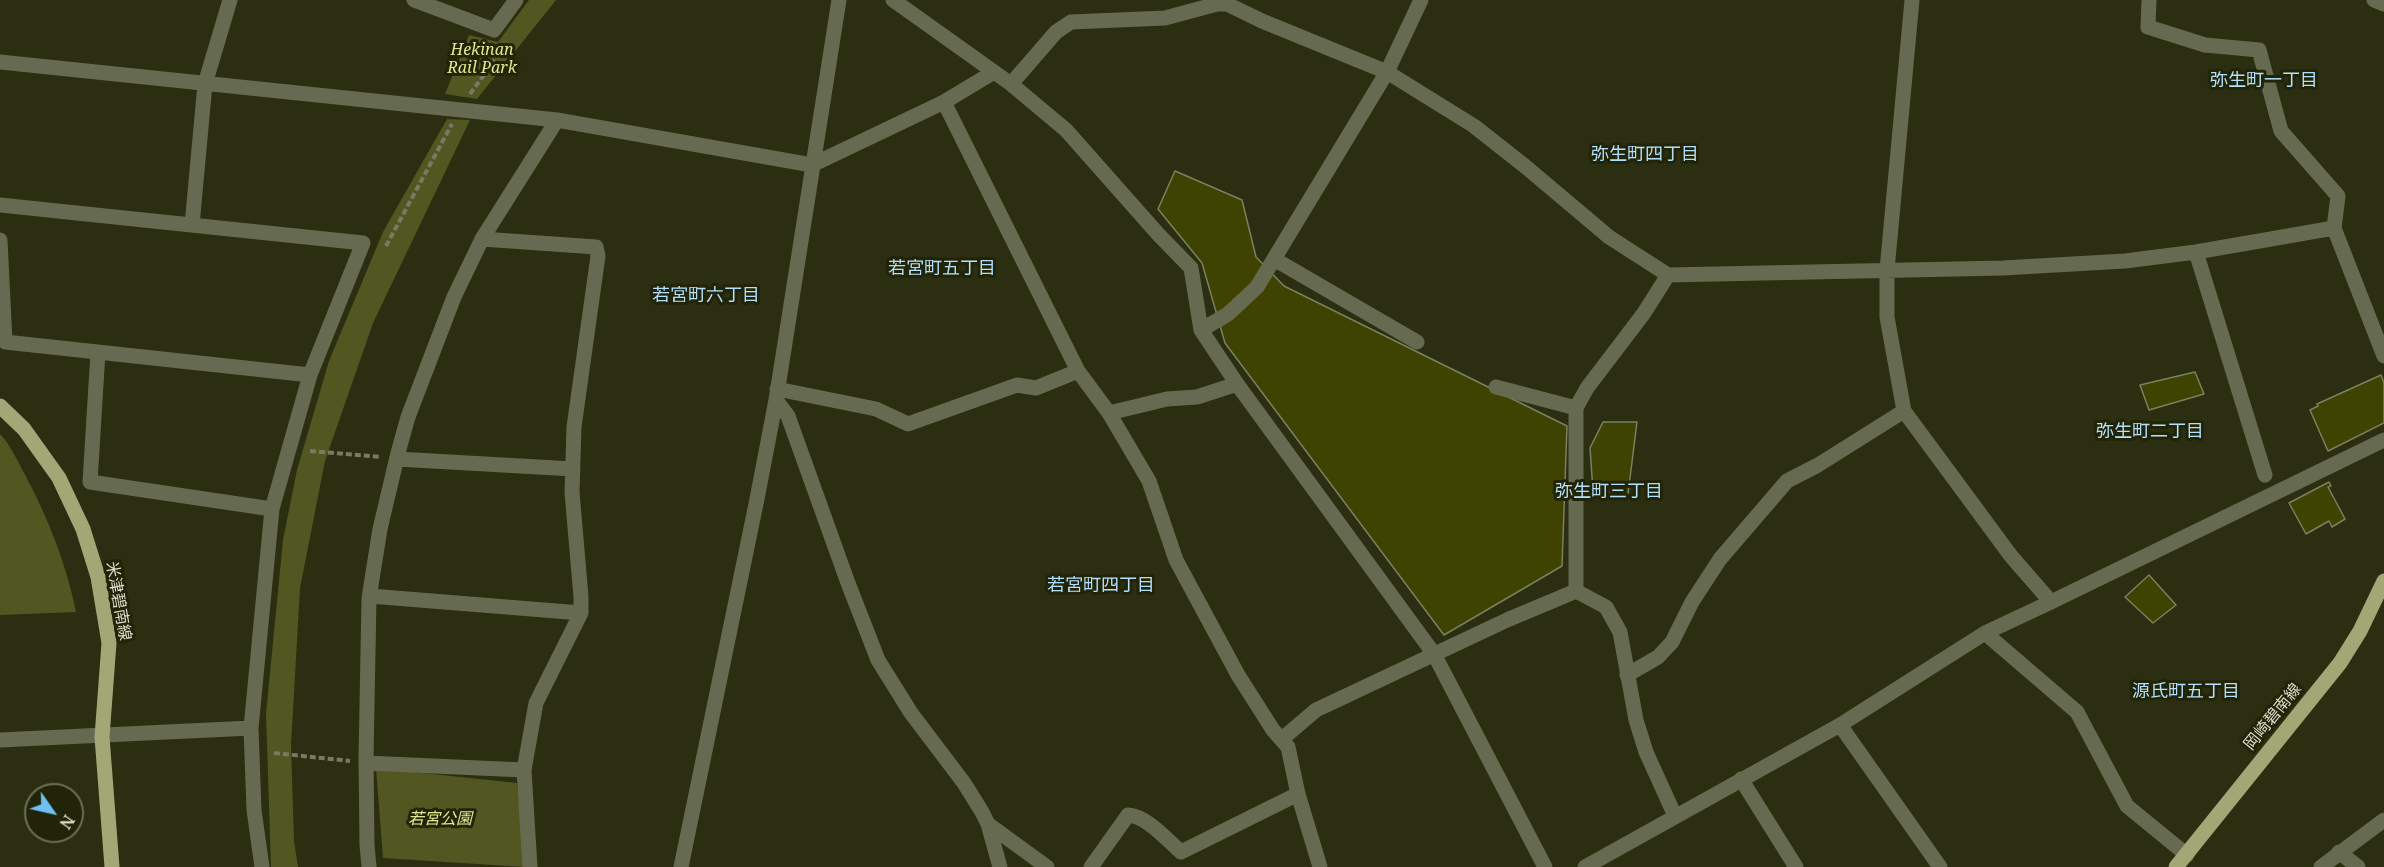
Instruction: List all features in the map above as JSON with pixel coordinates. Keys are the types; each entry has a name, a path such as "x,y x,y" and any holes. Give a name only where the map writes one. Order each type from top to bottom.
{"main road":[{"name":"米津碧南線","path":"0,406 24,429 59,478 83,529 98,577 109,643 102,737 111,867"},
{"name":"岡崎碧南線","path":"2176,867 2340,663 2360,631 2384,580"}],"street":[{"path":"192,225 205,84 230,0"},
{"path":"414,0 494,30 516,0"},
{"path":"681,867 776,394 839,0"},
{"path":"893,0 1011,84 1066,130 1191,268 1201,330 1237,384 1434,654 1545,867"},
{"path":"1201,330 1228,314 1257,287 1387,72 1421,0"},
{"path":"1912,0 1887,270 1887,317 1904,411 2011,556 2051,602"},
{"path":"2149,0 2148,27 2205,45 2259,50 2281,131 2338,196 2334,228 2384,356"},
{"path":"2374,0 2384,4"},
{"path":"1011,84 1056,32 1071,22 1165,18 1217,4 1227,4 1262,21 1387,72 1474,126 1609,237 1668,274 1887,270 2125,261 2196,252 2334,228"},
{"path":"0,62 557,120 812,165 944,102 994,72"},
{"path":"944,102 1078,371 1109,413 1149,481 1176,560 1238,675 1273,730 1288,747 1298,795 1320,867"},
{"path":"373,867 366,845 370,596 380,529 397,459 408,417 454,297 482,239 557,120"},
{"path":"0,205 363,243 310,375 272,509 251,728 254,810 262,867"},
{"path":"482,239 596,247 598,256 574,427 572,492 581,597 580,614 536,703 524,770 530,867"},
{"path":"0,240 5,342 310,375"},
{"path":"2196,252 2265,475"},
{"path":"1274,259 1417,342"},
{"path":"1575,591 1576,408 1587,387 1644,313 1668,274"},
{"path":"98,352 90,482 272,509"},
{"path":"776,394 876,409 908,424 1017,385 1036,387 1078,371"},
{"path":"1109,413 1167,399 1197,397 1237,384"},
{"path":"1497,387 1576,408"},
{"path":"776,394 788,416 878,660 911,712 964,783 988,824 1000,867"},
{"path":"1627,675 1658,657 1671,642 1692,602 1720,559 1786,481 1818,465 1904,411"},
{"path":"1585,867 1840,725 1985,633 2384,440"},
{"path":"397,459 573,469"},
{"path":"1282,739 1316,710 1575,591"},
{"path":"1575,591 1610,612 1620,632 1636,720 1646,752 1675,816"},
{"path":"370,596 580,614"},
{"path":"1985,633 2077,712 2127,806 2187,855"},
{"path":"1840,725 1940,867"},
{"path":"0,740 102,737 251,728"},
{"path":"366,763 524,770"},
{"path":"1741,780 1796,867"},
{"path":"1091,867 1128,815 1131,814 1147,823 1181,852 1298,795"},
{"path":"2321,867 2384,820"},
{"path":"988,824 1047,867"},
{"path":"2339,852 2358,867"}],"path":[{"path":"465,100 503,49"},
{"path":"386,246 448,132"},
{"path":"310,451 397,459"},
{"path":"274,753 366,763"}],"green space":[{"name":"Hekinan Rail Park","path":"529,0 556,0 477,99 445,94 469,35 498,42"},
{"name":"Hekinan Rail Park","path":"447,119 470,120 373,323 325,461 300,588 291,745 294,841 298,867 271,867 266,714 283,540 297,470 329,361 383,232"},
{"path":"0,434 16,458 48,523 67,576 76,612 0,615"},
{"name":"若宮公園","path":"376,768 517,783 525,867 383,858"}],"building":[{"path":"1175,171 1242,200 1256,257 1284,286 1567,426 1562,566 1444,635 1225,343 1202,263 1158,209"},
{"path":"2195,372 2204,394 2149,410 2140,385"},
{"path":"2381,375 2384,383 2384,423 2328,451 2310,410 2318,406 2317,404"},
{"path":"1603,422 1637,422 1628,494 1593,491 1590,448"},
{"path":"2329,482 2331,486 2328,487 2345,519 2332,527 2329,521 2306,534 2289,503"},
{"path":"2149,575 2176,605 2153,623 2125,597"}],"district":[{"name":"弥生町一丁目","path":"2264,81"},
{"name":"弥生町四丁目","path":"1645,155"},
{"name":"若宮町五丁目","path":"942,269"},
{"name":"若宮町六丁目","path":"706,296"},
{"name":"弥生町二丁目","path":"2150,432"},
{"name":"弥生町三丁目","path":"1609,492"},
{"name":"若宮町四丁目","path":"1101,586"},
{"name":"源氏町五丁目","path":"2186,692"}]}
